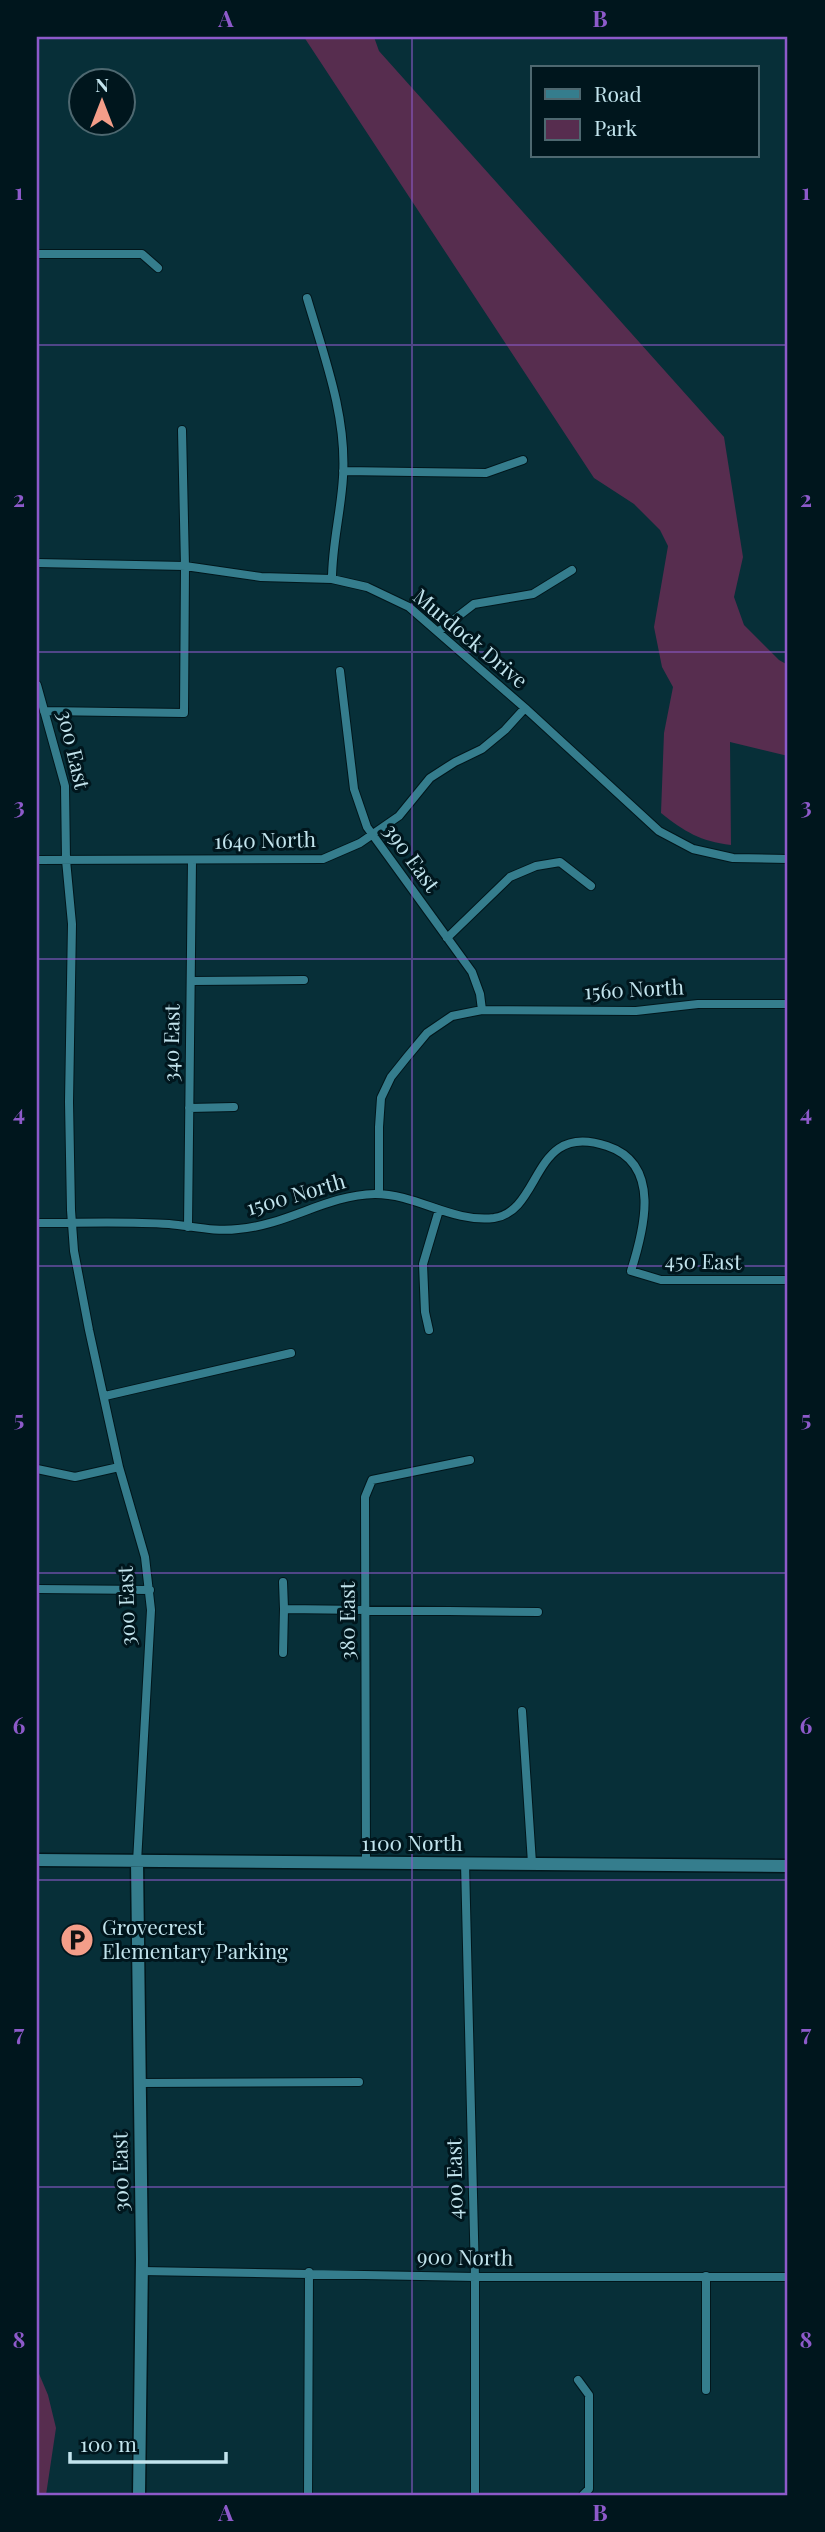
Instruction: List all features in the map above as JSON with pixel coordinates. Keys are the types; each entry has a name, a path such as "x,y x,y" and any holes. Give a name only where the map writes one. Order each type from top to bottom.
{"street":[{"path":"37,254 142,254 158,268"},
{"path":"307,298 338,412 343,471 332,552 332,579"},
{"path":"44,711 184,713 183,430"},
{"path":"343,471 486,473 523,460"},
{"name":"Murdock Drive","path":"37,563 185,566 261,577 332,579 367,587 410,607 439,631 659,831 693,849 733,858 788,859"},
{"path":"439,631 474,604 533,594 572,570"},
{"name":"390 East","path":"341,671 354,789 370,835 472,972 482,1010"},
{"name":"300 East","path":"37,685 65,786 66,860 72,924 69,1102 71,1222 79,1284 119,1467 145,1557 150,1590 136,1862 141,2272 139,2495"},
{"name":"1640 North","path":"37,860 323,859 360,843 399,816 430,778 482,749 505,730 525,708"},
{"name":"340 East","path":"188,1227 192,860"},
{"path":"447,938 510,877 536,866 560,862 591,886"},
{"path":"191,981 304,980"},
{"name":"1560 North","path":"379,1194 381,1098 391,1077 427,1033 452,1016 482,1010 636,1011 698,1004 788,1004"},
{"path":"189,1108 234,1107"},
{"name":"1500 North","path":"37,1223 170,1224 236,1230 272,1224 303,1214 332,1200 379,1194 403,1197 465,1218 496,1218 520,1204 545,1160 558,1150 575,1142 593,1142 611,1147"},
{"name":"450 East","path":"611,1147 626,1156 637,1169 646,1200 645,1217 631,1271 661,1280 788,1280"},
{"path":"429,1330 425,1312 423,1264 439,1210"},
{"path":"105,1396 291,1353"},
{"name":"380 East","path":"366,1864 365,1497 372,1480 470,1460"},
{"path":"37,1469 75,1477 119,1467"},
{"path":"283,1582 283,1653"},
{"path":"37,1589 150,1590"},
{"path":"284,1609 538,1612"},
{"path":"522,1711 532,1863"},
{"name":"1100 North","path":"37,1860 788,1866"},
{"name":"400 East","path":"465,1863 475,2277 475,2495"},
{"path":"139,2083 359,2082"},
{"name":"900 North","path":"141,2272 475,2277 788,2277"},
{"path":"308,2495 309,2273"},
{"path":"706,2276 706,2390"},
{"path":"578,2380 589,2395 589,2489 585,2495"}],"green space":[{"path":"304,37 374,37 379,51 724,437 743,557 734,597 744,625 779,660 788,665 788,756 730,742 731,845 693,835 661,813 664,733 673,687 662,667 654,627 668,546 660,530 634,504 594,478"},
{"path":"37,2369 48,2395 56,2428 46,2495 37,2495"}],"place":[{"name":"Grovecrest Elementary Parking","path":"77,1940"}]}
